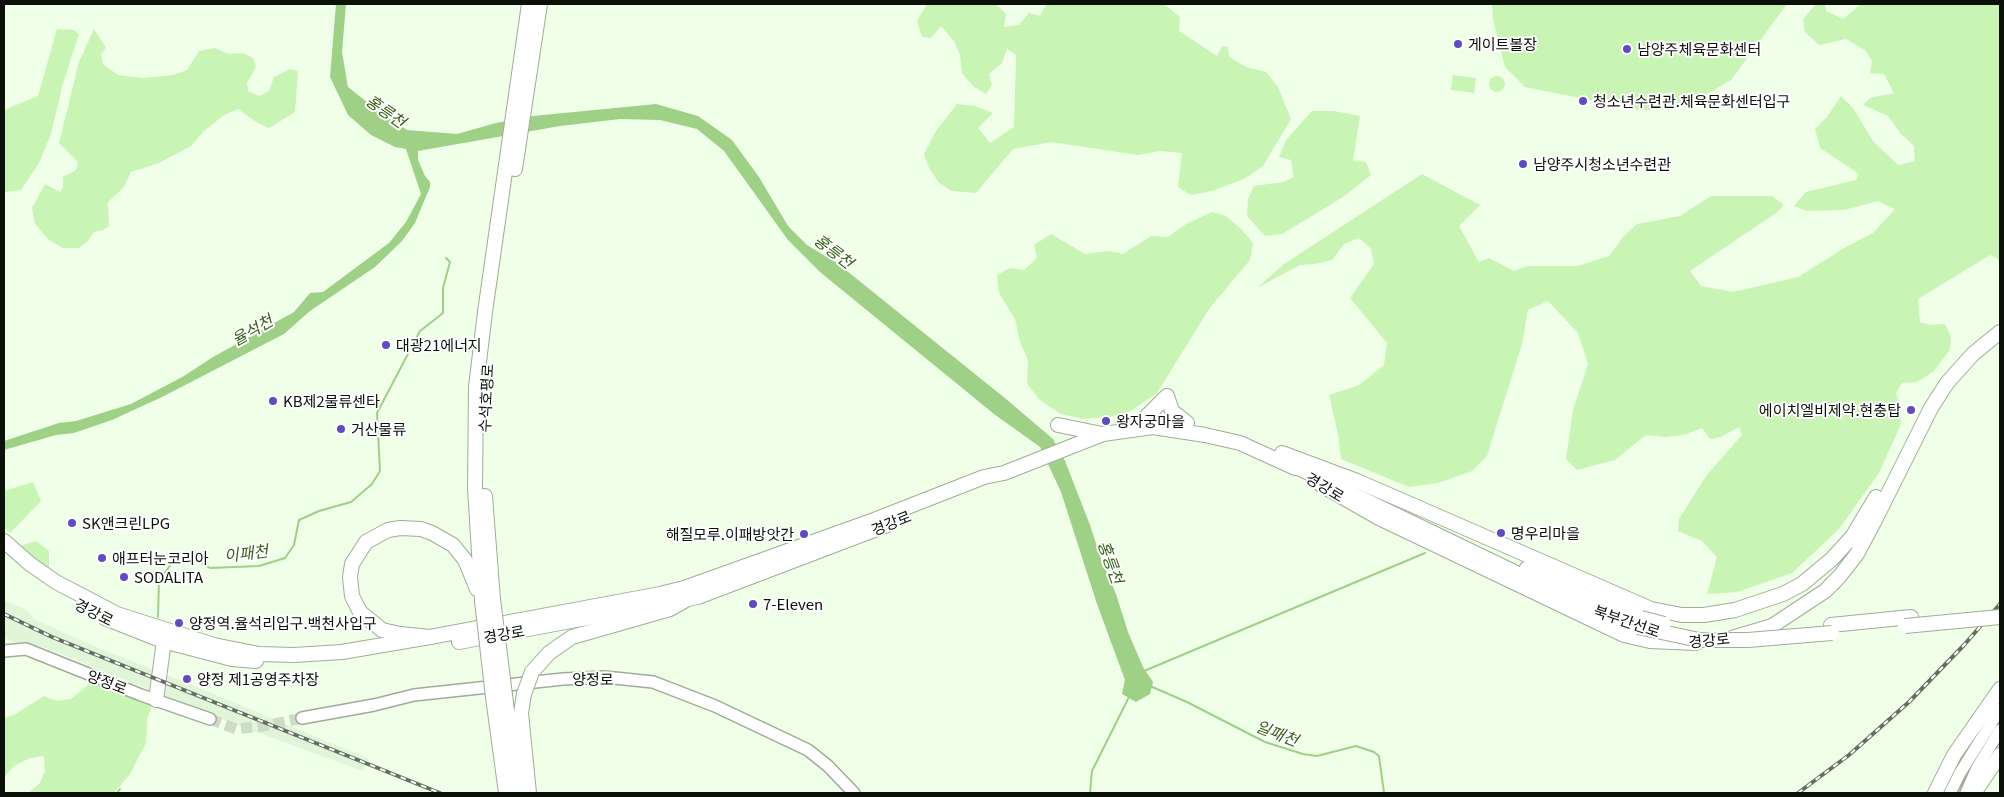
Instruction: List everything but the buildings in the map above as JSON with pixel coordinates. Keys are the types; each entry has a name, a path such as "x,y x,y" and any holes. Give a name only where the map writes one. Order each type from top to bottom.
{"main road":[{"name":"수석호평로","path":"524,78 529,4"},
{"name":"수석호평로","path":"506,793 499,696 475,488 475,420 484,321 524,78 540,4"},
{"name":"경강로","path":"4,541 30,564 56,582 164,636 259,654 294,655 342,652 684,588 874,520 984,477 1004,473 1103,434 1134,429 1162,428 1240,443 1367,485 1643,618 1704,615 1735,610 1783,594 1802,584 1852,538 1871,509 1924,402 1944,373 1964,350 2000,322"},
{"name":"경강로","path":"1162,428 1176,423 1187,423 1236,434 1288,459 1379,518 1624,635 1650,641 1694,643 1734,638 1772,626 1800,609 1839,578 1857,554 1931,408 1947,383 1973,354 2000,332"},
{"path":"1134,429 1167,396 1172,411 1187,423"},
{"path":"1058,425 1103,434"},
{"name":"북부간선로","path":"1288,459 1589,608 1643,618 1699,640 1748,640 1832,629 1908,622 2000,617"},
{"name":"경강로","path":"4,552 38,579 88,610 232,659 312,662 447,644 686,600 869,532 992,482 1004,473"},
{"path":"430,637 382,630 366,618 356,604 350,586 352,564 357,554 371,538 388,530 400,528 421,529 445,540 453,545 465,560 487,600"},
{"path":"1818,571 1826,570 1830,575 1825,591"},
{"path":"1783,594 1774,606 1774,610 1777,613 1781,614 1800,609"},
{"path":"529,793 521,713 524,694 532,672 549,653 572,637 670,609 686,600"},
{"name":"북부간선로","path":"1908,622 2000,609"},
{"path":"1643,618 1650,641"},
{"path":"156,700 164,636"},
{"name":"양정로","path":"4,651 26,649 210,719"},
{"name":"양정로","path":"302,718 374,706 414,695 563,679 605,677 653,682 715,706 808,750 828,766 854,793"},
{"path":"1935,793 1954,755 2000,689"},
{"name":"수석호평로","path":"499,696 517,793"},
{"path":"1950,793 1960,773 2000,709"},
{"path":"1966,793 1977,768 2000,730"},
{"path":"1974,793 2000,755"}],"shaded area":[{"name":"홍릉천","path":"336,4 346,4 342,52 348,87 382,114 407,130 457,134 496,123 533,116 656,104 698,116 732,140 759,177 788,226 807,245 837,263 1053,439 1065,461 1090,525 1128,632 1143,667 1153,682 1150,694 1136,702 1122,694 1125,680 1097,604 1061,492 1040,447 994,414 820,272 788,240 724,151 697,129 660,120 620,119 560,126 418,151 418,160 425,176 430,182 430,187 415,223 402,241 375,267 310,311 284,334 162,397 112,420 74,433 56,435 4,450 4,441 59,423 76,421 131,404 184,376 213,357 294,312 310,293 323,292 389,243 406,222 421,194 406,149 395,147 371,135 348,115 330,77"},
{"path":"927,4 996,4 1006,14 1004,27 1019,25 1029,13 1040,16 1046,4 1164,4 1180,17 1179,31 1217,56 1222,46 1228,47 1229,57 1246,67 1266,72 1278,87 1291,119 1263,166 1246,178 1212,191 1191,195 1178,187 1182,153 1160,151 1138,155 1051,142 1013,149 976,193 952,191 939,183 929,168 924,154 936,131 957,104 975,106 993,113 978,128 990,143 1014,127 1016,55 1007,49 1002,63 989,74 992,85 986,94 973,86 962,73 960,55 954,41 941,26 931,38 922,37 917,21"},
{"name":"남양주체육문화센터","path":"1492,4 1787,4 1731,80 1709,93 1670,110 1639,110 1525,87 1505,67 1493,19"},
{"path":"1816,4 1825,4 1826,11 1843,19 1861,4 2000,4 2000,264 1998,259 1990,255 1918,299 1920,322 1930,325 1945,324 1951,337 1950,350 1933,372 1917,382 1902,383 1896,393 1901,408 1901,424 1879,473 1839,529 1792,573 1737,592 1707,594 1717,557 1702,541 1678,531 1679,519 1706,476 1742,435 1739,427 1721,437 1710,439 1702,428 1684,435 1665,437 1646,435 1615,460 1577,470 1566,459 1573,410 1588,364 1578,333 1548,301 1528,310 1522,344 1487,456 1472,471 1438,483 1409,487 1341,459 1338,434 1329,395 1359,385 1384,365 1387,343 1350,298 1374,264 1371,249 1359,238 1344,244 1332,260 1300,265 1257,288 1284,264 1422,174 1480,205 1459,226 1479,262 1489,258 1514,271 1527,266 1578,266 1609,256 1624,236 1637,224 1680,216 1711,196 1772,196 1784,205 1776,213 1690,271 1701,286 1733,292 1798,277 1846,247 1873,233 1895,209 1878,201 1844,210 1807,211 1794,206 1806,192 1856,180 1859,174 1820,148 1815,129 1827,117 1841,96 1853,108 1873,141 1898,165 1915,161 1914,146 1901,134 1888,116 1863,105 1870,98 1894,93 1884,74 1870,73 1872,61 1866,51 1846,39 1819,45 1805,32 1803,19"},
{"path":"57,29 74,30 79,34 62,87 51,134 39,163 21,190 4,192 4,110 38,96"},
{"path":"94,29 106,48 101,54 103,64 118,75 143,78 173,75 187,70 199,51 215,48 228,54 243,53 253,58 256,67 247,83 248,91 259,96 269,91 274,77 290,69 298,71 295,112 269,128 256,122 238,109 224,115 203,132 191,146 159,163 131,172 124,187 108,202 109,226 94,232 87,242 79,248 63,248 49,240 35,224 32,208 45,184 60,192 63,187 63,177 76,170 78,162 59,143 79,62"},
{"path":"1453,75 1476,78 1474,93 1451,90"},
{"path":"1497,76 1503,78 1505,84 1503,90 1497,92 1491,90 1489,84 1491,78"},
{"path":"1312,111 1334,111 1360,116 1353,161 1366,162 1371,175 1343,197 1282,234 1265,236 1247,216 1248,199 1254,186 1283,182 1294,177 1291,160 1279,157 1286,140"},
{"path":"1212,212 1226,216 1253,243 1250,260 1209,309 1157,393 1131,411 1110,417 1082,419 1061,414 1040,400 1027,384 1028,360 1020,342 1015,319 999,293 997,275 1010,268 1024,270 1037,258 1034,245 1051,234 1085,254 1110,251 1123,254 1151,236 1168,237 1186,224"},
{"path":"33,482 41,501 10,533 4,527 4,491"},
{"path":"36,541 49,551 49,570 20,546"},
{"path":"4,600 27,610 34,619 89,644 369,759 363,771 229,722 47,648 19,642 18,644 4,638"},
{"path":"85,678 143,699 152,705 147,720 146,743 130,774 114,793 29,793 40,783 45,771 44,756 30,758 14,766 4,777 4,718 14,715 44,696 57,701 71,699 88,685"}],"waterway":[{"name":"이패천","path":"158,617 159,580 176,558 185,554 198,553 202,563 210,568 259,566 285,558 294,545 299,520 319,511 351,502 372,484 380,471 377,413 420,331 443,313 443,288 450,262 446,258"},
{"path":"1144,671 1425,553"},
{"name":"일패천","path":"1150,686 1187,702 1265,742 1303,754 1317,756 1356,746 1374,752 1379,756 1384,793"},
{"name":"홍릉천","path":"1090,793 1092,771 1129,697"},
{"name":"이패천","path":"117,793 120,789"}],"tunnel":[{"path":"210,719 236,729 270,725 302,718"}],"railway":[{"path":"1798,793 1849,755 1909,702 1964,645 2000,604"},
{"path":"4,614 52,637 440,793"}],"place":[{"name":"게이트볼장","path":"1458,44"},
{"name":"남양주체육문화센터","path":"1627,49"},
{"name":"청소년수련관.체육문화센터입구","path":"1583,101"},
{"name":"남양주시청소년수련관","path":"1523,164"},
{"name":"대광21에너지","path":"386,345"},
{"name":"KB제2물류센타","path":"273,401"},
{"name":"에이치엘비제약.현충탑","path":"1911,410"},
{"name":"왕자궁마을","path":"1106,421"},
{"name":"거산물류","path":"341,429"},
{"name":"SK앤크린LPG","path":"72,523"},
{"name":"명우리마을","path":"1501,533"},
{"name":"해질모루.이패방앗간","path":"804,534"},
{"name":"애프터눈코리아","path":"102,558"},
{"name":"SODALITA","path":"124,577"},
{"name":"7-Eleven","path":"753,604"},
{"name":"양정역.율석리입구.백천사입구","path":"179,623"},
{"name":"양정 제1공영주차장","path":"187,679"}],"water label":[{"name":"율석천","path":"252,330"}]}
